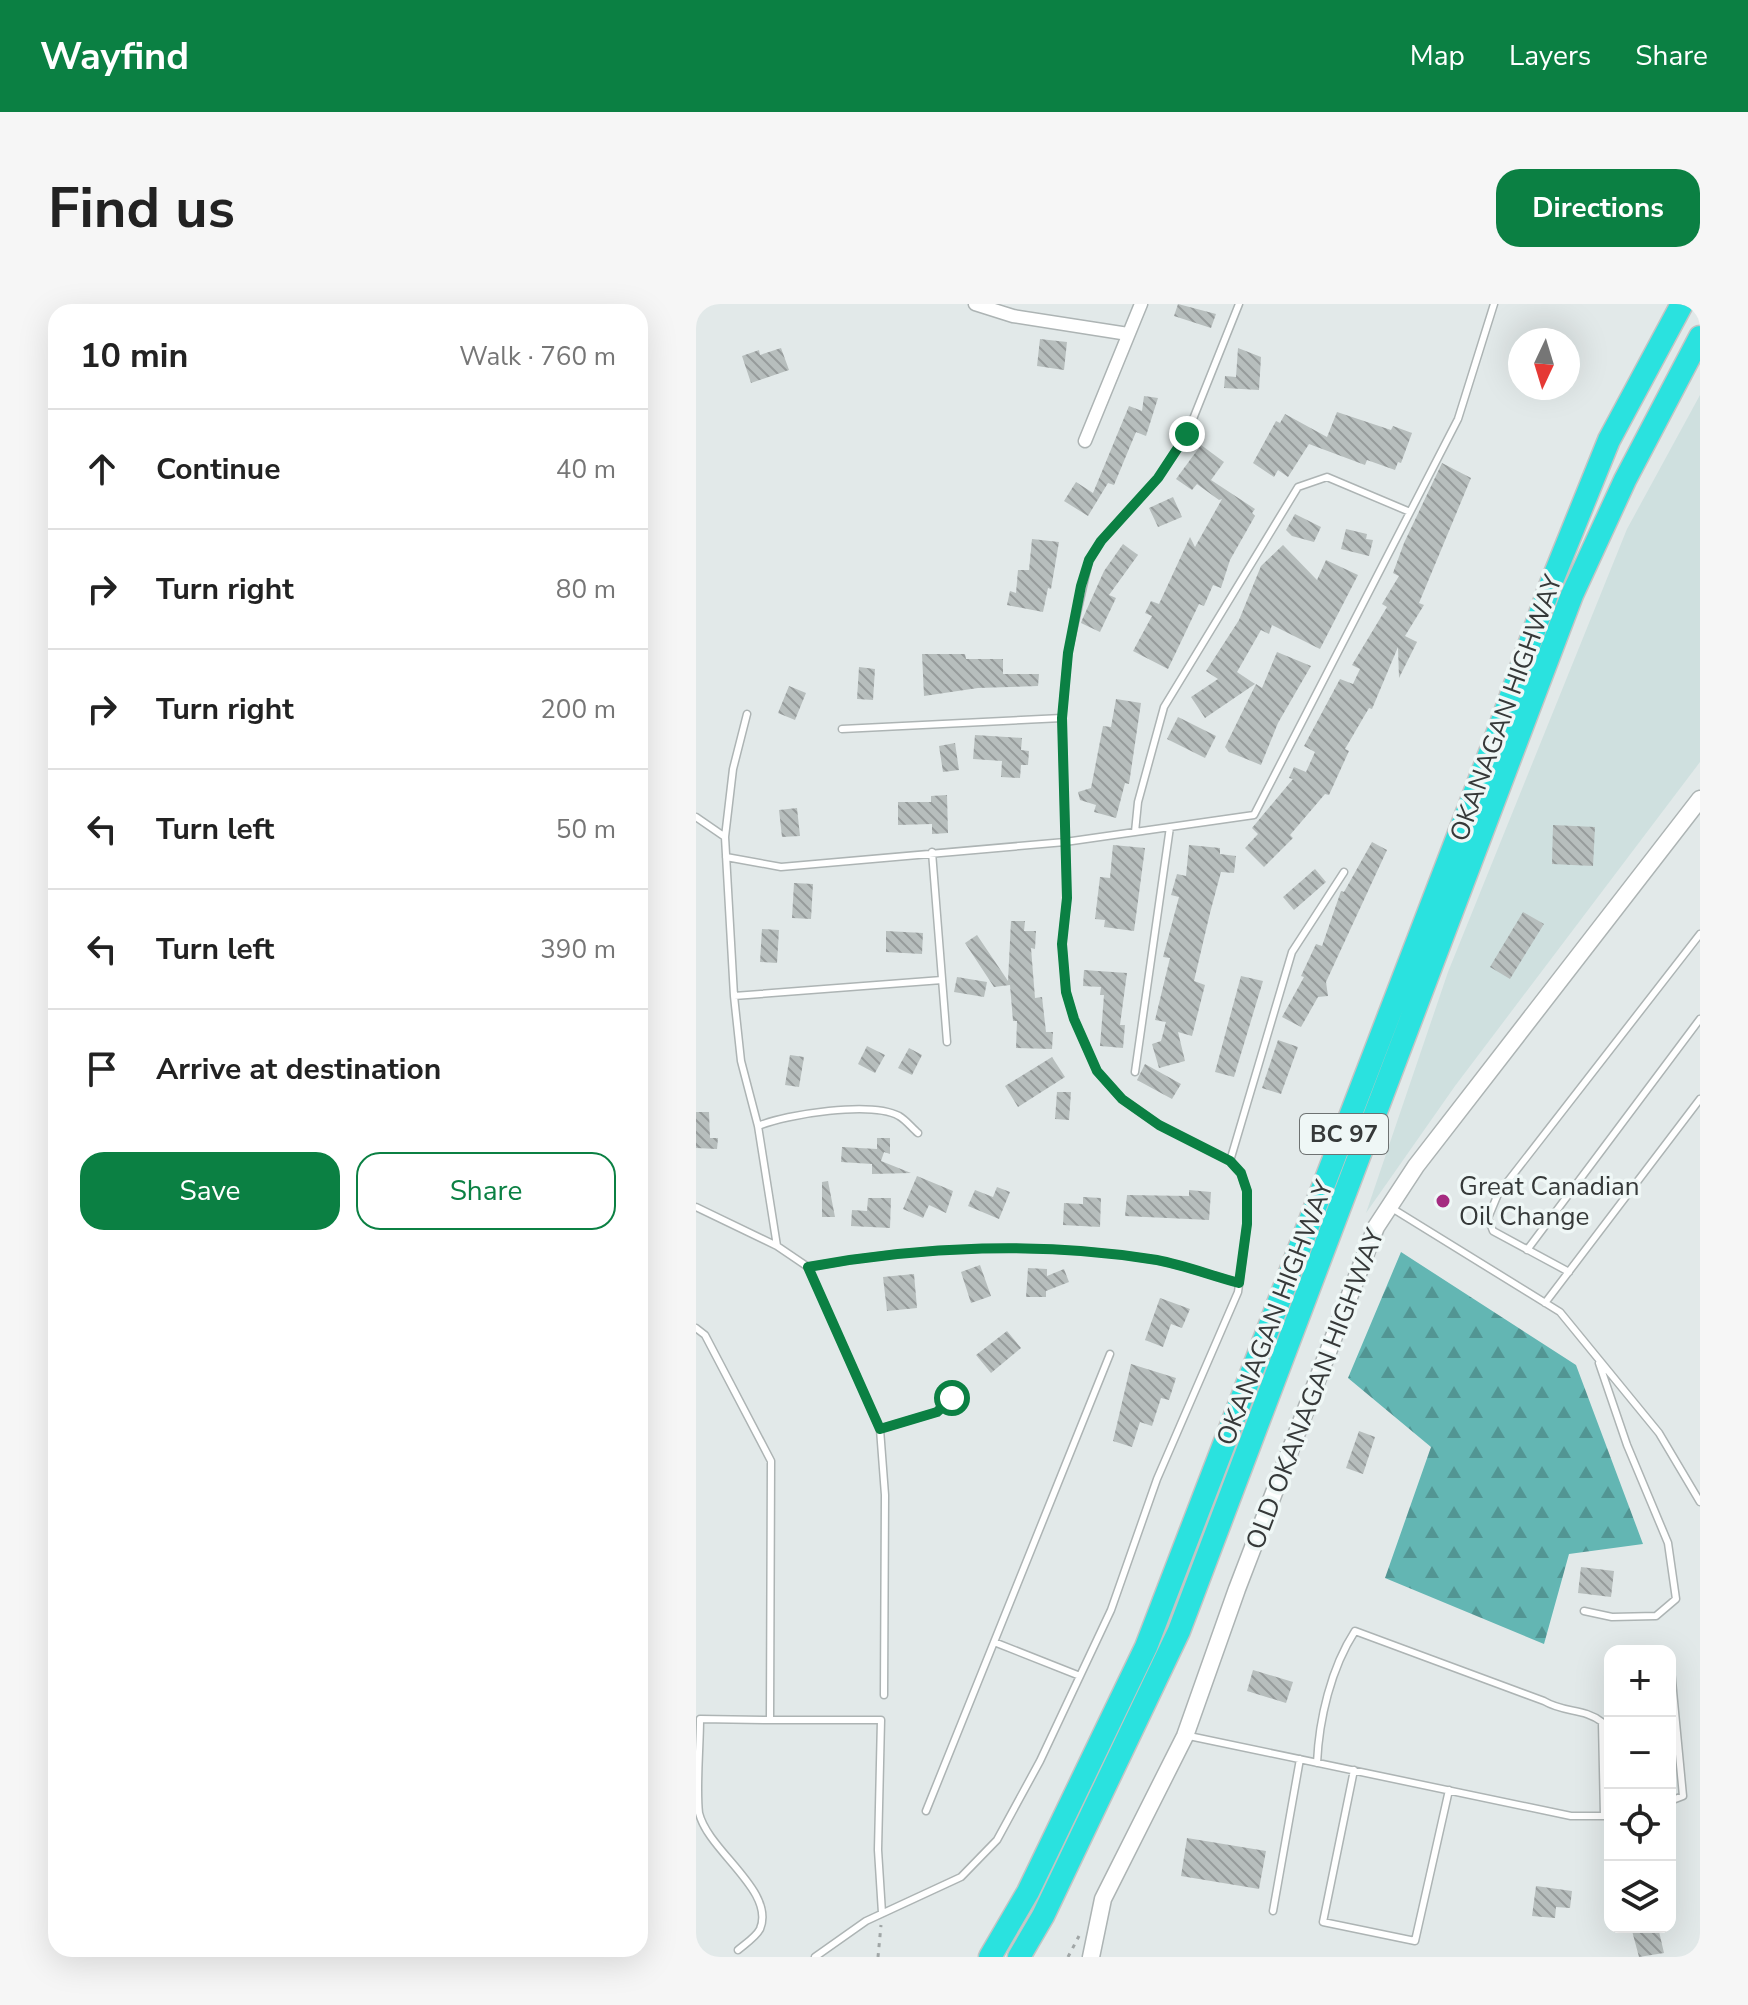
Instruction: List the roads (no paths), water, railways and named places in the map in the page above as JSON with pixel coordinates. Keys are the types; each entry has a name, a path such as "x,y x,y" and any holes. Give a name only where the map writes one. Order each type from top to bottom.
{"highway":[{"name":"OKANAGAN HIGHWAY","path":"990,1957 1028,1892 1146,1647 1562,557 1609,440 1682,304"},
{"name":"OKANAGAN HIGHWAY","path":"1019,1957 1043,1916 1179,1631 1572,595 1625,480 1700,337"}],"street":[{"path":"975,304 1013,316 1128,334"},
{"path":"1085,441 1141,304"},
{"name":"OLD OKANAGAN HIGHWAY","path":"1091,1957 1103,1899 1185,1736 1371,1242 1416,1166 1700,799"}],"lane":[{"path":"815,1957 882,1913 961,1877 985,1855 1040,1761 1111,1610 1157,1479 1239,1283 1247,1224 1247,1191 1241,1173 1230,1161 1159,1125 1122,1099 1097,1071 1074,1019 1066,992 1062,944 1067,898 1062,718 1068,653 1089,560 1101,541 1158,478 1187,434 1239,304"},
{"path":"726,857 781,867 1065,842 1254,815 1458,419 1494,304"},
{"path":"1135,832 1138,802 1164,707 1298,487 1327,477 1410,512"},
{"path":"747,714 733,769 725,837 726,857 741,1061 758,1126 777,1246"},
{"path":"842,729 1062,718"},
{"path":"696,817 725,837"},
{"path":"1135,1072 1170,827"},
{"path":"932,852 947,1042"},
{"path":"1230,1161 1292,952 1344,872"},
{"path":"1569,1272 1493,1231 1488,1218 1498,1194 1700,934"},
{"path":"734,996 942,980"},
{"path":"1527,1250 1700,1019"},
{"path":"1545,1303 1700,1099"},
{"path":"758,1126 781,1116 865,1110 899,1115 918,1133"},
{"path":"696,1207 777,1246 808,1267 880,1429 885,1495 884,1695"},
{"path":"1390,1207 1560,1312 1659,1433 1700,1502"},
{"path":"808,1267 862,1257 1028,1248 1158,1260 1239,1283"},
{"path":"696,1328 705,1335 771,1461 770,1720"},
{"path":"926,1811 1110,1354"},
{"path":"1584,1611 1612,1617 1656,1616 1676,1599 1668,1543 1627,1445 1596,1356"},
{"path":"880,1429 937,1412 952,1398"},
{"path":"1317,1763 1323,1711 1347,1644 1355,1631 1544,1701 1558,1709 1588,1712 1602,1722 1606,1789"},
{"path":"994,1642 1080,1676"},
{"path":"1675,1717 1683,1796 1676,1799"},
{"path":"738,1950 759,1931 763,1914 758,1896 712,1841 699,1813 698,1719 881,1720 878,1850 882,1913"},
{"path":"1185,1736 1571,1816 1604,1816"},
{"path":"1273,1911 1300,1759"},
{"path":"1354,1770 1323,1922 1415,1941 1449,1790"}],"place":[{"name":"Great Canadian Oil Change","path":"1443,1201"}]}
